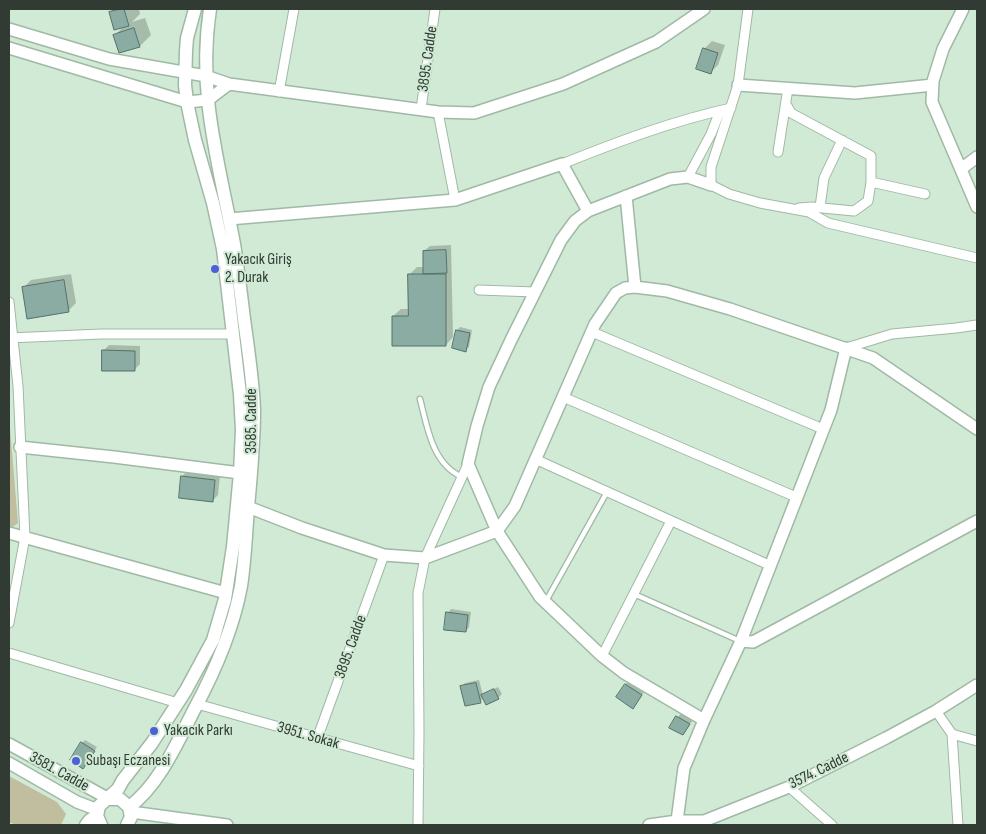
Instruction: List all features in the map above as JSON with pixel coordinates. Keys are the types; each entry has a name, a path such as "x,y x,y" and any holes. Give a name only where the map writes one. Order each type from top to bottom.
{"main road":[{"name":"3585. Cadde","path":"86,825 90,820 98,817 104,801 109,799 152,743 213,640 226,593 233,547 240,474 242,430 240,394 234,334 218,225 193,133 187,102 185,73 188,38 195,9"},
{"name":"3585. Cadde","path":"130,818 141,798 154,782 197,704 220,657 235,612 243,570 253,440 253,390 235,255 214,149 208,100 206,46 210,9"},
{"path":"109,799 120,799 130,818"}],"street":[{"path":"279,92 294,9"},
{"name":"3895. Cadde","path":"421,109 430,36 436,9"},
{"path":"9,29 108,58 206,76 229,84 438,112 474,113 563,84 656,42 704,9"},
{"path":"711,185 711,167 738,85 748,9"},
{"path":"963,9 943,49 933,85 932,102 977,207"},
{"path":"9,48 187,102 208,100 229,84"},
{"path":"738,85 855,93 933,85"},
{"path":"778,152 788,88"},
{"path":"786,104 791,113 871,156 871,182 868,201 854,211 812,206 791,209"},
{"path":"229,219 455,200 562,164 626,138 692,117 731,108"},
{"path":"688,177 711,134 720,111"},
{"name":"3895. Cadde","path":"438,112 455,200"},
{"path":"820,207 824,178 842,140"},
{"path":"960,168 977,157"},
{"path":"562,164 588,211"},
{"path":"418,825 418,593 425,558 468,464 489,387 561,240 575,221 588,211 626,196 670,179 688,177 737,196 809,212 828,223 977,258"},
{"path":"871,182 925,194"},
{"path":"626,196 635,287"},
{"path":"248,507 302,528 384,555 425,558 497,530 515,506 592,332 616,293 625,288 635,287 666,291 730,309 873,358 977,429"},
{"path":"479,290 535,292"},
{"path":"9,302 11,337 18,386 25,537 9,623"},
{"path":"846,348 892,334 977,325"},
{"path":"592,332 823,429"},
{"path":"11,337 101,334 234,334"},
{"path":"676,823 684,768 740,641 831,410 846,348"},
{"path":"563,397 796,497"},
{"path":"20,447 114,457 240,474"},
{"path":"536,459 770,565"},
{"path":"468,464 497,530 540,597 602,656 624,673 704,720"},
{"path":"602,656 671,520"},
{"path":"740,641 753,642 977,521"},
{"path":"9,533 226,593"},
{"name":"3895. Cadde","path":"317,739 384,555"},
{"path":"9,653 178,702"},
{"name":"3574. Cadde","path":"649,825 707,823 789,787 886,738 936,711 977,685"},
{"name":"3951. Sokak","path":"197,704 419,766"},
{"path":"936,711 952,734 958,825"},
{"path":"952,734 977,741"},
{"name":"3581. Cadde","path":"9,744 109,799"},
{"name":"3581. Cadde","path":"9,763 77,802 98,817"},
{"path":"789,787 821,821 832,825"},
{"path":"130,818 227,825"}],"lane":[{"path":"420,399 431,440 441,460 450,470 462,477"},
{"path":"546,602 607,492"},
{"path":"634,594 740,641"}],"shaded area":[{"path":"9,416 18,523 10,529 9,528"},
{"path":"9,776 57,802 66,814 61,825 16,825 9,822"}],"building":[{"path":"124,9 129,26 114,30 109,12"},
{"path":"134,28 140,47 119,53 113,35"},
{"path":"703,48 718,53 711,74 696,69"},
{"path":"446,250 447,273 423,274 423,251"},
{"path":"408,274 446,274 446,346 392,346 392,316 408,316"},
{"path":"64,280 69,312 27,319 22,287"},
{"path":"456,330 470,333 466,352 452,348"},
{"path":"102,350 135,351 135,371 102,371"},
{"path":"181,476 215,480 213,502 179,498"},
{"path":"446,612 468,615 466,632 444,630"},
{"path":"476,683 481,703 465,706 460,686"},
{"path":"625,684 642,695 633,709 616,697"},
{"path":"494,689 499,699 486,705 481,695"},
{"path":"676,716 690,724 683,735 669,728"},
{"path":"81,742 95,751 83,769 70,760"}],"place":[{"name":"Yakacık Giriş 2. Durak","path":"215,269"},
{"name":"Yakacık Parkı","path":"154,731"},
{"name":"Subaşı Eczanesi","path":"76,761"}]}
